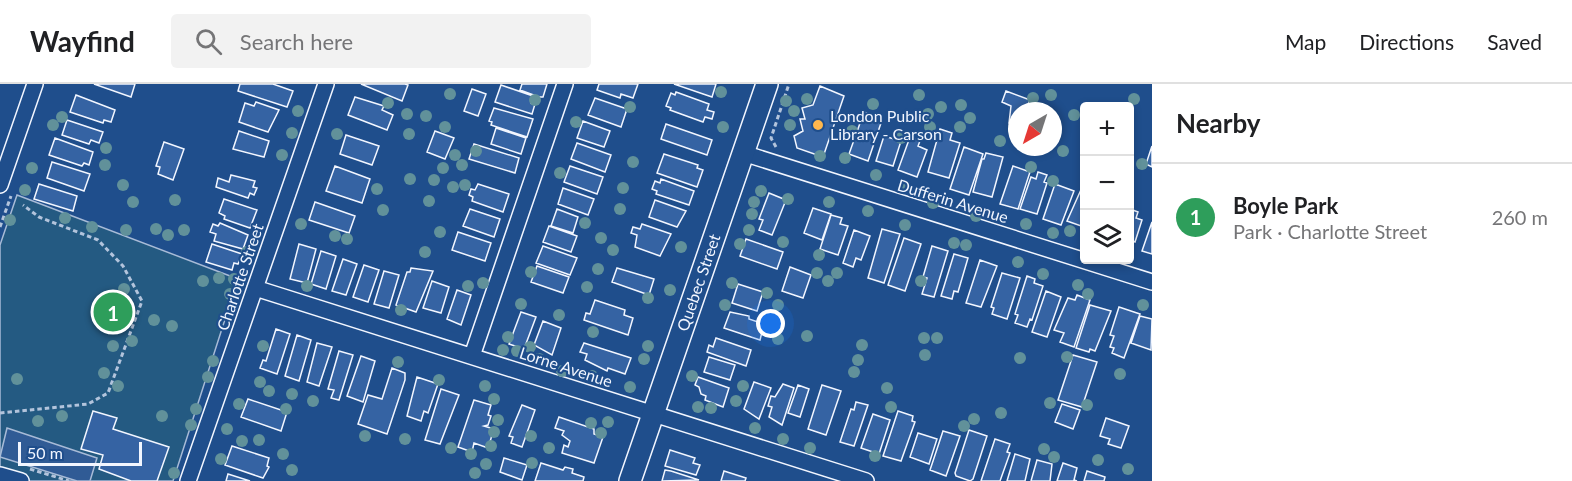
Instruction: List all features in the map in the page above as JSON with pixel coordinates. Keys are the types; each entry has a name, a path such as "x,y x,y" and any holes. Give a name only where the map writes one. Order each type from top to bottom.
{"street":[{"path":"0,185 35,84"},
{"name":"Charlotte Street","path":"188,481 326,84"},
{"path":"472,356 566,84"},
{"name":"Quebec Street","path":"630,481 767,84"},
{"name":"Dufferin Avenue","path":"743,153 1152,282"},
{"name":"Lorne Avenue","path":"255,288 866,481"},
{"path":"0,475 21,481"}],"path":[{"path":"777,148 771,138 789,84"},
{"path":"0,413 88,404 108,393 142,301 123,266 98,240 39,217 23,205"},
{"path":"20,465 69,481"}],"shaded area":[{"path":"17,195 238,279 173,481 0,481 0,245"},
{"path":"7,428 97,458 90,481 77,481 0,457"}],"building":[{"path":"94,84 135,84 131,97"},
{"path":"240,84 273,84 293,91 287,107 238,91"},
{"path":"361,84 405,84 408,85 402,101"},
{"path":"522,84 547,84 543,97 539,97 520,90"},
{"path":"599,84 638,84 633,98 621,94 620,98 597,90"},
{"path":"674,84 716,84 712,97"},
{"path":"501,85 533,96 531,103 535,104 532,114 495,102"},
{"name":"London Public Library - Carson","path":"820,86 844,96 823,157 797,148 794,136 803,131 800,119 805,119 802,108 813,105"},
{"path":"472,89 486,94 478,116 464,111"},
{"path":"1006,91 1030,100 1029,102 1008,102 1008,105 1002,102"},
{"path":"676,92 709,104 707,110 714,112 712,119 705,117 703,122 670,110 671,108 666,106 671,93 675,95"},
{"path":"76,95 115,110 111,122 104,120 103,123 70,112"},
{"path":"355,97 384,106 382,110 393,115 387,130 348,115"},
{"path":"595,98 627,109 621,127 588,115"},
{"path":"256,102 279,110 268,132 239,122 245,103 254,106"},
{"path":"494,108 533,119 527,137 491,125 492,122 489,121"},
{"path":"864,112 878,117 877,122 881,123 868,161 849,154"},
{"path":"67,120 103,132 99,143 91,140 89,144 62,135"},
{"path":"583,121 610,131 604,147 577,138"},
{"path":"666,124 712,140 707,155 661,139"},
{"path":"496,128 526,138 521,154 491,144"},
{"path":"940,129 952,133 950,140 960,143 949,178 928,172"},
{"path":"239,131 269,141 264,157 233,149"},
{"path":"435,131 454,138 445,159 427,152"},
{"path":"346,135 379,146 372,165 340,154"},
{"path":"884,136 901,141 893,166 876,161"},
{"path":"910,137 920,141 918,146 927,150 917,177 898,170"},
{"path":"55,138 93,152 89,165 84,163 82,166 49,155"},
{"path":"164,142 184,149 173,180 158,174 160,167 156,166"},
{"path":"577,143 611,155 605,172 571,159"},
{"path":"474,144 519,158 515,173 469,159"},
{"path":"1152,146 1152,167 1146,164"},
{"path":"964,147 983,154 969,195 950,189"},
{"path":"986,153 1003,157 992,197 973,192 982,159"},
{"path":"664,154 698,165 697,168 703,170 697,187 657,173"},
{"path":"52,162 90,174 84,191 47,178"},
{"path":"335,166 370,179 362,203 326,191"},
{"path":"570,166 603,177 597,194 564,182"},
{"path":"1013,166 1030,172 1018,209 1000,204"},
{"path":"1038,172 1047,175 1044,182 1047,183 1037,214 1020,209 1031,177 1036,179"},
{"path":"231,175 255,181 253,187 257,188 254,195 250,193 248,198 216,187 218,178 229,182"},
{"path":"661,179 694,191 689,205 656,194 657,191 652,189 655,181 660,183"},
{"path":"39,184 77,196 73,211 34,199"},
{"path":"478,184 509,194 503,212 472,201 473,197 469,195 471,189 475,190"},
{"path":"1055,184 1074,191 1061,225 1043,219"},
{"path":"563,188 594,199 588,215 558,204"},
{"path":"1080,192 1080,226 1067,221"},
{"path":"769,193 786,200 772,235 759,230 763,220 759,219"},
{"path":"224,199 257,210 250,228 224,219 225,216 219,213"},
{"path":"655,200 686,211 677,227 649,217"},
{"path":"315,202 355,216 349,233 309,220"},
{"path":"813,208 831,214 822,240 804,233"},
{"path":"470,209 500,219 494,237 463,226"},
{"path":"557,209 578,217 573,233 551,226"},
{"path":"1134,210 1138,212 1136,218 1142,220 1135,242"},
{"path":"831,215 842,218 840,224 848,226 838,255 820,249"},
{"path":"1152,222 1152,254 1142,251"},
{"path":"220,223 248,235 243,249 214,241 216,234 210,232 213,224 218,226"},
{"path":"642,224 671,234 660,256 635,247 637,235 631,233 633,227 640,229"},
{"path":"549,226 577,236 571,252 543,242"},
{"path":"882,229 900,234 884,283 868,278"},
{"path":"854,230 870,236 861,260 856,258 853,267 843,263"},
{"path":"458,232 491,243 485,261 452,250"},
{"path":"904,238 921,244 905,291 888,285"},
{"path":"746,239 783,252 777,269 740,256"},
{"path":"212,244 242,254 238,264 234,263 232,270 206,262"},
{"path":"299,244 316,249 307,283 290,279"},
{"path":"543,246 577,258 570,275 536,263"},
{"path":"932,246 948,251 934,297 922,294 927,278 923,277"},
{"path":"321,251 336,256 326,289 311,284"},
{"path":"954,254 968,258 958,292 954,291 952,299 941,296"},
{"path":"343,259 357,264 346,295 332,291"},
{"path":"980,260 997,266 981,307 966,303"},
{"path":"364,265 379,270 368,302 353,297"},
{"path":"537,266 569,277 563,293 531,282"},
{"path":"790,267 811,275 803,298 782,291"},
{"path":"411,268 433,271 416,312 396,305 407,272 410,272"},
{"path":"617,268 654,279 649,295 612,282"},
{"path":"384,271 399,275 389,308 374,304"},
{"path":"1002,273 1020,278 1007,319 992,314 994,308 991,307"},
{"path":"1027,276 1035,279 1034,283 1043,286 1032,320 1030,319 1027,327 1015,323 1018,315 1015,314"},
{"path":"432,281 449,287 441,313 423,308"},
{"path":"738,284 763,292 757,311 732,303"},
{"path":"457,290 471,295 461,325 447,319"},
{"path":"1046,291 1061,297 1047,337 1032,332"},
{"path":"1077,295 1090,300 1074,347 1060,342 1064,333 1054,330 1068,298 1075,300"},
{"path":"595,300 625,310 624,315 633,318 628,335 584,320 586,313 590,314"},
{"path":"1090,305 1111,311 1095,351 1090,349 1089,352 1076,348"},
{"path":"1119,307 1140,314 1124,358 1112,353 1114,348 1110,347 1114,336 1110,335"},
{"path":"521,312 536,317 524,349 509,344"},
{"path":"730,312 749,316 749,319 764,324 760,340 724,328"},
{"path":"1140,316 1152,319 1151,350 1131,343"},
{"path":"543,321 561,328 552,355 534,345"},
{"path":"276,329 290,334 277,374 260,368 263,360 266,361"},
{"path":"297,335 311,340 299,381 285,376"},
{"path":"716,338 751,350 746,366 707,352 709,345 713,347"},
{"path":"317,343 332,347 319,386 307,382"},
{"path":"584,343 631,358 625,374 608,368 607,371 585,360 587,354 580,352"},
{"path":"339,351 353,355 339,400 331,398 334,390 328,389"},
{"path":"1073,355 1097,362 1082,407 1058,400"},
{"path":"361,356 375,361 363,402 347,396"},
{"path":"709,357 735,365 730,380 704,372"},
{"path":"392,368 405,373 405,380 387,434 358,424 368,395 382,399"},
{"path":"417,377 438,384 428,413 424,411 421,421 407,416"},
{"path":"698,377 729,388 723,407 705,400 706,396 701,394 699,387 695,385"},
{"path":"754,382 771,388 759,419 744,409"},
{"path":"783,384 794,388 782,425 769,417 772,407 768,406 771,396 775,397"},
{"path":"798,385 809,389 800,417 788,413"},
{"path":"822,385 841,391 826,435 808,429"},
{"path":"441,389 459,395 440,444 425,440"},
{"path":"248,399 287,412 281,431 241,417"},
{"path":"474,400 491,405 488,425 484,426 494,429 488,448 474,443 472,452 458,447"},
{"path":"856,402 868,405 854,446 840,442 851,409 854,410"},
{"path":"1062,404 1080,410 1073,429 1055,422"},
{"path":"522,405 535,410 522,447 511,443 513,437 509,436"},
{"path":"93,411 117,418 113,429 169,447 157,481 131,481 99,469 103,455 81,449"},
{"path":"898,411 913,416 912,421 915,422 901,461 883,456"},
{"path":"873,414 890,420 879,454 861,448"},
{"path":"559,417 594,429 594,434 603,437 594,463 562,453 564,445 568,447 570,441 562,435 564,431 555,428"},
{"path":"1106,418 1129,426 1121,448 1108,444 1110,439 1100,436"},
{"path":"969,430 987,436 973,479 970,481 956,476 955,473"},
{"path":"943,431 960,436 946,476 930,470"},
{"path":"918,433 937,439 929,464 910,457"},
{"path":"995,439 1010,444 1007,452 1010,453 1000,481 981,481"},
{"path":"232,446 269,458 267,466 269,467 263,478 225,465"},
{"path":"670,450 695,458 693,463 700,465 696,475 665,466"},
{"path":"1015,454 1030,459 1025,481 1007,481"},
{"path":"504,458 527,465 522,480 500,472"},
{"path":"1037,460 1052,464 1050,481 1031,481"},
{"path":"541,463 563,470 565,467 573,469 572,473 584,477 583,481 535,481"},
{"path":"1063,463 1077,468 1074,480 1077,481 1057,481"},
{"path":"665,470 671,471 699,480 662,481"},
{"path":"724,471 746,478 745,481 721,481"},
{"path":"1087,471 1105,477 1104,481 1084,481"},
{"path":"228,474 250,481 226,481"}],"place":[{"name":"London Public Library - Carson","path":"818,125"},
{"name":"Boyle Park","path":"113,312"}]}
